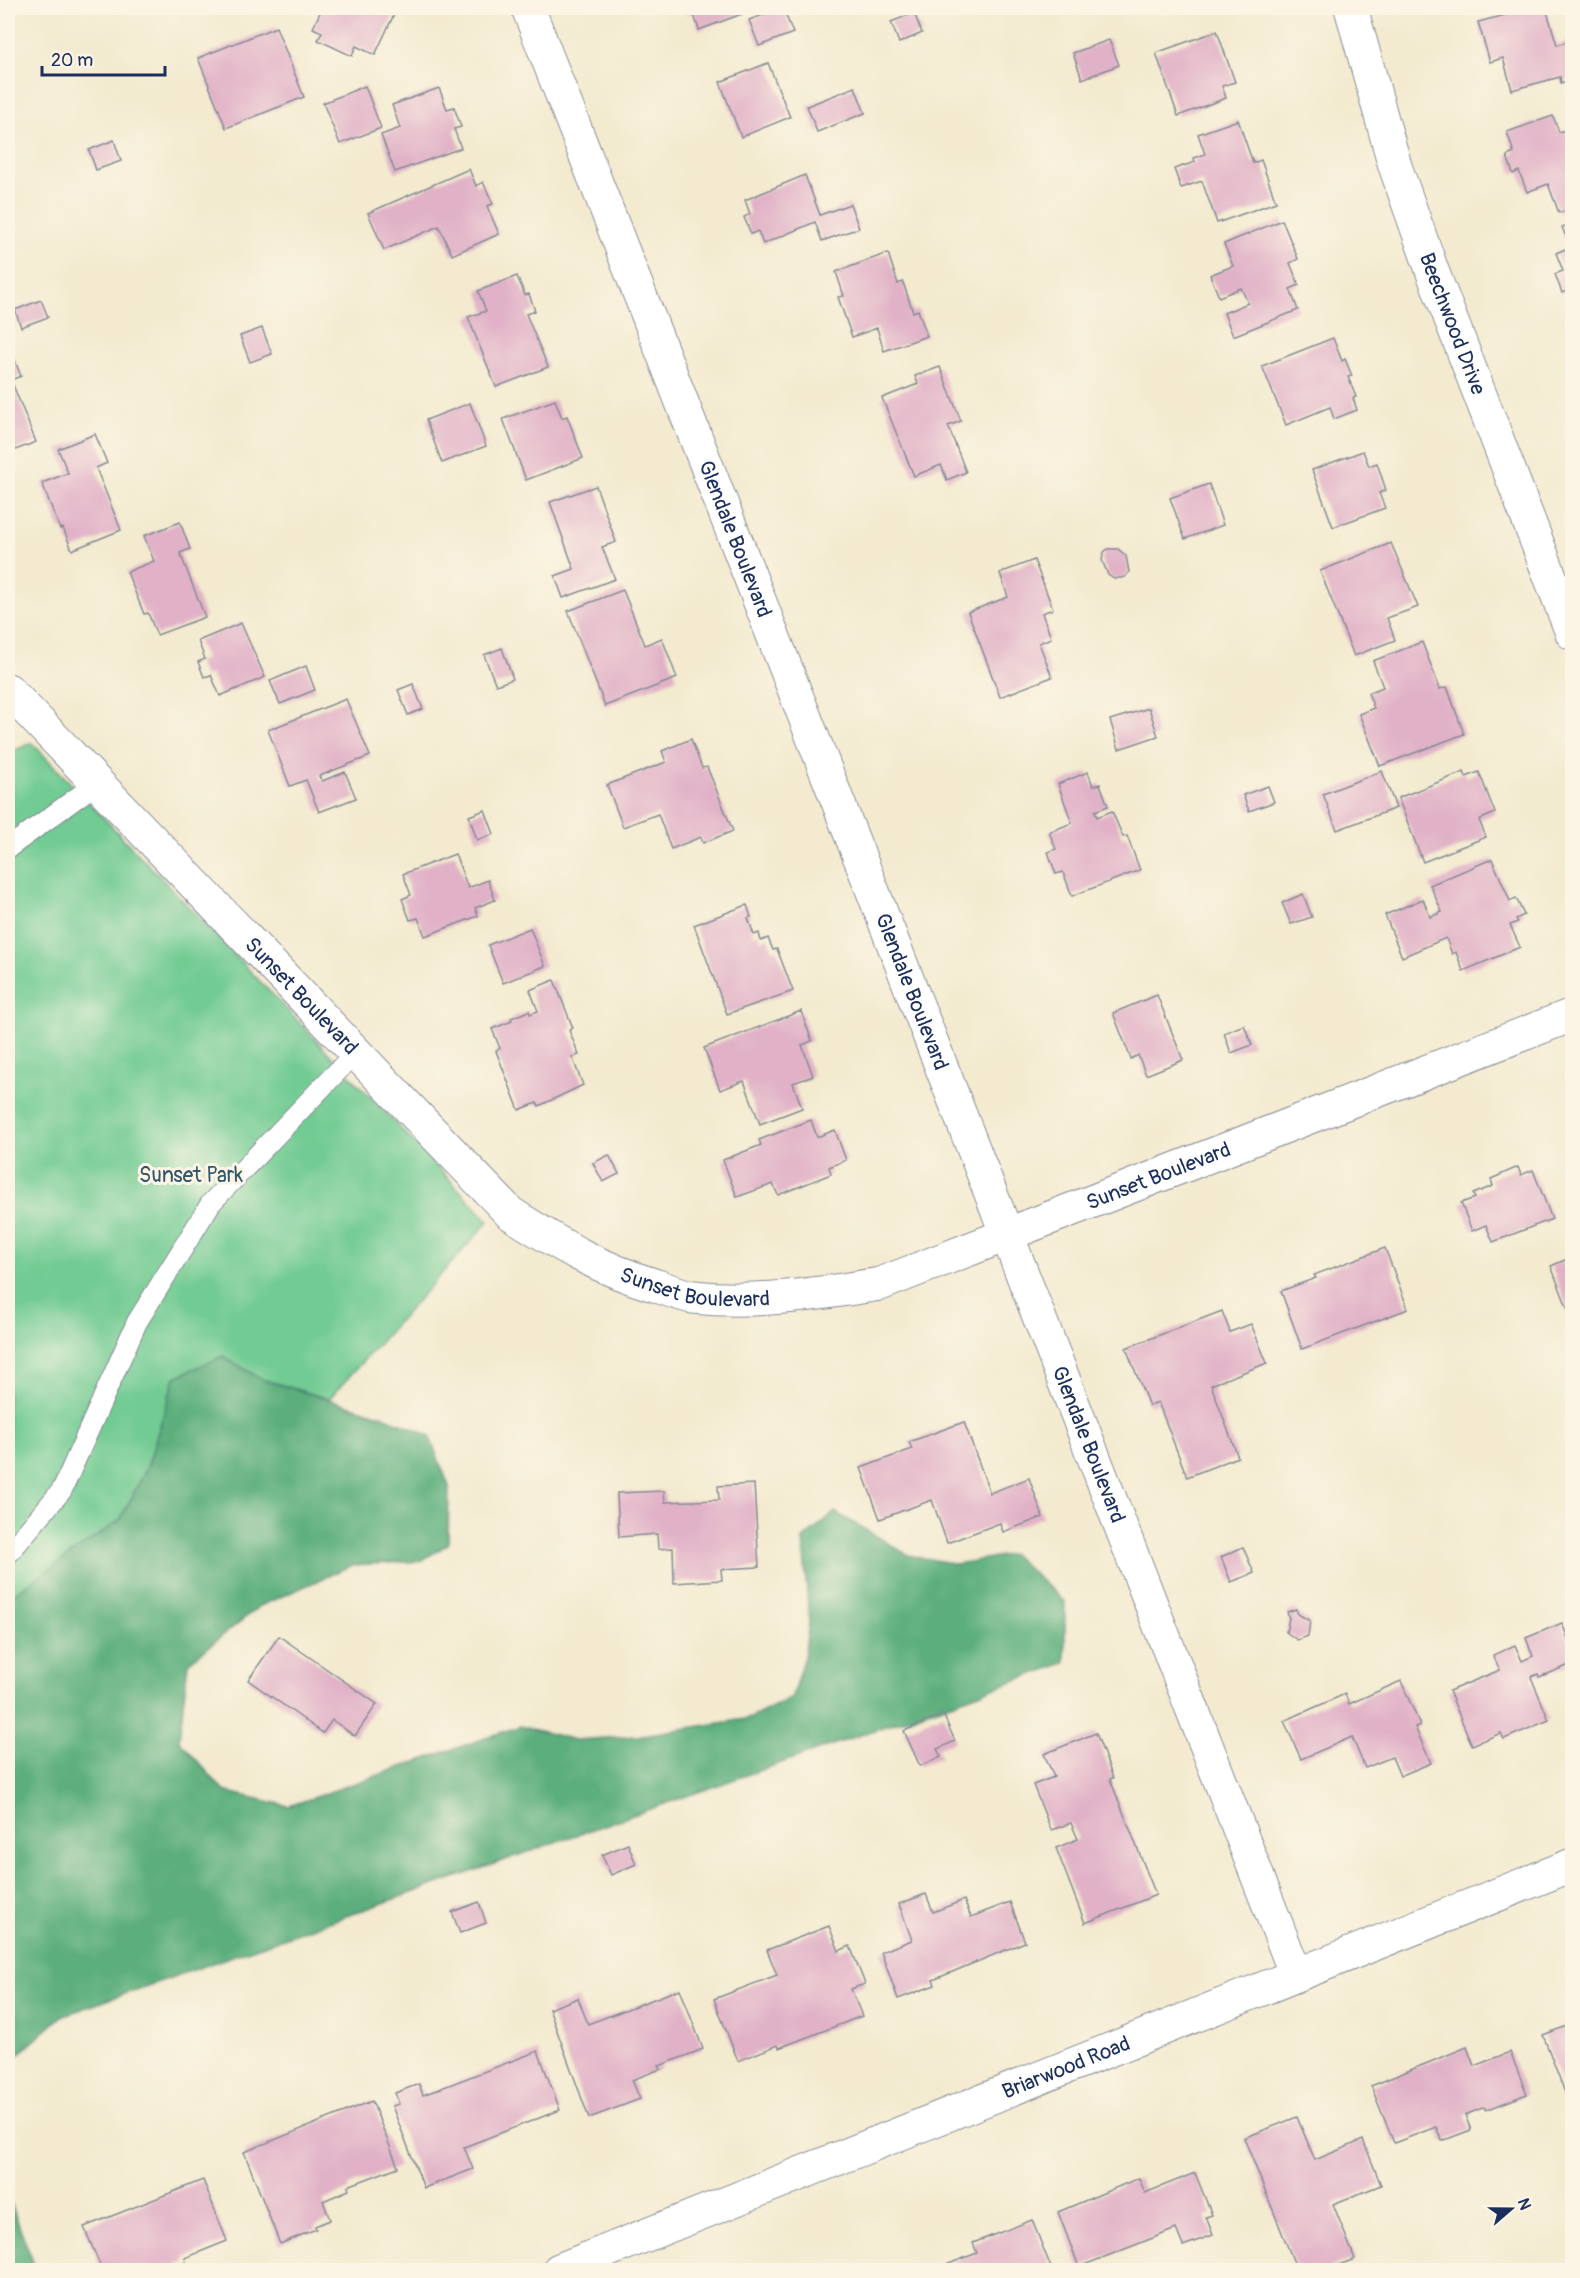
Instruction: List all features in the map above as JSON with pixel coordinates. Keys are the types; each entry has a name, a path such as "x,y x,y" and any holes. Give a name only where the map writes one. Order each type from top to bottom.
{"street":[{"name":"Glendale Boulevard","path":"528,8 1005,1235 1296,1975"},
{"name":"Beechwood Drive","path":"1352,8 1395,166 1433,273 1572,633"},
{"name":"Sunset Boulevard","path":"8,690 510,1213 567,1250 613,1271 690,1296 750,1300 815,1295 880,1284 1572,1015"},
{"name":"Briarwood Road","path":"559,2271 1572,1865"}],"lane":[{"path":"8,848 97,783"},
{"path":"8,1554 62,1490 136,1322 211,1203 356,1052"}],"green space":[{"name":"Sunset Park","path":"32,743 489,1221 329,1399 261,1379 223,1356 175,1377 148,1465 120,1520 8,1598 8,753"},
{"path":"223,1356 261,1379 381,1415 429,1435 449,1486 448,1544 421,1561 353,1565 260,1606 188,1663 179,1740 224,1791 289,1806 520,1726 575,1740 637,1736 751,1718 792,1697 804,1656 809,1622 803,1539 835,1512 908,1555 957,1564 1012,1554 1065,1602 1065,1663 62,2016 8,2064 8,1598 120,1520 148,1465 175,1377"},
{"path":"8,2196 36,2270 8,2270"}],"building":[{"path":"322,8 397,8 375,55 356,46 352,56 318,40 322,32 313,28"},
{"path":"683,8 745,8 747,12 699,30 693,12 686,14"},
{"path":"783,8 793,33 759,46 749,20"},
{"path":"1533,8 1546,8 1557,45 1572,40 1572,79 1561,83 1560,77 1512,90 1503,58 1490,62 1478,22"},
{"path":"914,13 922,33 899,43 891,22"},
{"path":"276,27 304,97 226,128 198,58"},
{"path":"1217,31 1235,82 1222,86 1226,98 1178,116 1156,53"},
{"path":"1109,40 1119,65 1082,79 1073,53"},
{"path":"768,63 790,117 741,137 720,82"},
{"path":"365,86 381,128 340,144 323,103"},
{"path":"855,87 865,113 817,132 807,106"},
{"path":"439,88 447,109 454,107 461,127 454,129 461,148 395,172 381,135 400,128 392,105"},
{"path":"1553,116 1559,132 1572,128 1572,208 1559,213 1548,184 1527,192 1519,171 1513,174 1507,156 1514,153 1507,132"},
{"path":"1238,120 1253,163 1261,160 1276,202 1217,223 1202,181 1181,188 1174,169 1195,162 1194,158 1205,154 1198,134"},
{"path":"114,140 121,161 96,170 89,150"},
{"path":"469,169 476,186 483,182 493,204 487,206 499,234 452,255 439,226 384,250 368,213"},
{"path":"805,175 820,215 850,204 859,228 822,241 815,222 763,244 758,231 751,234 744,217 750,214 745,200"},
{"path":"1282,220 1298,259 1290,263 1299,285 1290,289 1298,310 1233,336 1224,313 1248,303 1241,288 1219,297 1210,275 1233,266 1224,244"},
{"path":"1572,224 1572,296 1570,290 1562,293 1555,274 1563,271 1556,253 1570,247 1562,227"},
{"path":"888,253 898,284 903,282 913,312 918,310 927,336 884,351 877,328 852,337 838,297 844,296 836,272"},
{"path":"517,276 525,295 529,294 535,311 526,314 548,367 496,387 468,317 486,311 478,291"},
{"path":"41,300 48,317 21,327 15,310"},
{"path":"262,328 272,354 250,362 240,336"},
{"path":"1333,338 1342,361 1345,359 1352,376 1348,377 1356,397 1353,398 1357,410 1334,419 1330,407 1286,425 1262,366"},
{"path":"10,348 21,376 11,380 36,442 8,453 8,349"},
{"path":"940,367 961,421 948,426 966,472 947,480 941,465 914,476 882,398 918,384 915,376"},
{"path":"555,400 562,418 567,416 583,458 526,480 503,419"},
{"path":"470,403 486,446 442,463 426,420"},
{"path":"95,434 107,463 96,468 121,530 72,550 63,528 60,529 42,483 68,473 58,449"},
{"path":"1363,451 1369,466 1377,463 1386,490 1379,493 1385,508 1333,527 1312,470"},
{"path":"1209,484 1223,525 1185,539 1170,498"},
{"path":"596,486 616,542 602,547 615,579 563,598 555,576 574,569 550,502"},
{"path":"180,522 190,549 180,553 205,617 157,635 148,613 144,614 127,572 154,561 144,536"},
{"path":"1391,543 1418,607 1387,618 1395,640 1354,656 1320,571"},
{"path":"1108,549 1118,549 1126,556 1129,572 1125,577 1114,579 1108,575 1102,560 1104,552"},
{"path":"1034,560 1053,609 1042,613 1051,638 1039,643 1052,677 1000,697 968,612 1008,597 1000,573"},
{"path":"623,590 645,645 662,638 677,678 605,706 568,611"},
{"path":"241,623 265,677 220,696 211,675 204,677 198,662 205,659 198,641"},
{"path":"1422,642 1440,689 1447,687 1464,734 1380,766 1359,714 1374,708 1368,693 1383,687 1373,661"},
{"path":"502,648 513,679 496,685 484,655"},
{"path":"306,666 315,690 280,704 270,681"},
{"path":"413,684 423,709 408,715 398,690"},
{"path":"346,699 370,756 319,776 322,781 345,772 356,798 319,812 306,780 290,786 268,730"},
{"path":"1149,708 1158,736 1119,749 1110,720"},
{"path":"691,739 702,768 707,767 733,831 703,843 701,837 671,849 658,814 623,827 607,785 666,762 662,751"},
{"path":"1382,771 1396,808 1337,830 1323,794"},
{"path":"1088,772 1093,786 1100,784 1108,806 1095,811 1097,817 1112,811 1123,837 1127,836 1140,870 1072,896 1063,872 1056,874 1048,852 1056,849 1049,832 1072,823 1058,784"},
{"path":"1464,772 1466,777 1479,772 1495,813 1479,820 1486,837 1423,862 1398,798"},
{"path":"1268,786 1274,802 1249,811 1243,795"},
{"path":"485,810 494,834 477,840 469,816"},
{"path":"455,854 468,888 488,880 495,900 475,908 478,916 425,936 418,918 410,920 402,899 411,895 403,874"},
{"path":"1492,859 1510,901 1516,898 1524,915 1516,919 1518,922 1510,925 1520,947 1463,971 1456,952 1452,954 1446,938 1402,957 1385,915 1423,899 1430,917 1442,912 1430,885"},
{"path":"1303,894 1312,917 1291,924 1282,903"},
{"path":"747,905 751,917 748,918 754,935 759,933 761,941 768,938 773,950 777,949 793,991 727,1014 694,925"},
{"path":"530,928 545,966 503,983 488,945"},
{"path":"554,980 573,1028 569,1030 579,1055 572,1057 583,1085 539,1106 537,1103 519,1110 496,1051 500,1048 492,1029 512,1021 511,1018 529,1011 530,1014 538,1011 530,990"},
{"path":"1157,995 1183,1060 1146,1075 1138,1055 1131,1059 1113,1013"},
{"path":"801,1011 812,1041 802,1045 813,1076 793,1083 802,1108 760,1124 744,1081 720,1090 704,1048"},
{"path":"1244,1025 1252,1045 1231,1053 1224,1033"},
{"path":"811,1120 817,1137 835,1130 846,1160 829,1167 831,1174 778,1195 773,1184 737,1197 723,1160 761,1145 759,1140"},
{"path":"609,1155 619,1174 603,1182 593,1163"},
{"path":"1518,1167 1521,1175 1533,1170 1552,1219 1493,1242 1486,1225 1472,1231 1461,1203 1475,1198 1473,1194 1493,1186 1491,1179"},
{"path":"1385,1248 1408,1309 1302,1349 1281,1291 1316,1278 1314,1275"},
{"path":"1572,1257 1572,1320 1551,1266"},
{"path":"1222,1311 1230,1332 1251,1324 1267,1363 1211,1385 1238,1457 1187,1477 1158,1402 1149,1406 1126,1348"},
{"path":"964,1422 990,1493 1029,1478 1043,1517 1003,1532 1000,1523 947,1543 932,1500 880,1519 861,1468 912,1449 909,1442"},
{"path":"754,1484 759,1567 721,1569 722,1580 674,1583 673,1548 658,1549 657,1534 619,1537 617,1493 664,1491 665,1502 719,1500 718,1486"},
{"path":"1243,1547 1254,1573 1231,1582 1221,1557"},
{"path":"1296,1609 1298,1614 1310,1621 1308,1636 1297,1640 1286,1632 1289,1618 1287,1612"},
{"path":"1562,1623 1572,1649 1572,1664 1539,1677 1538,1674 1531,1677 1549,1720 1504,1739 1501,1733 1472,1745 1449,1691 1500,1670 1493,1655 1515,1645 1522,1661 1533,1656 1526,1638"},
{"path":"279,1636 377,1704 355,1736 332,1720 323,1733 248,1680"},
{"path":"1401,1681 1420,1725 1415,1727 1431,1763 1400,1776 1392,1757 1365,1768 1352,1737 1301,1759 1284,1721 1345,1694 1349,1704"},
{"path":"943,1714 955,1741 937,1749 941,1757 920,1766 904,1731"},
{"path":"1096,1733 1113,1778 1110,1779 1156,1895 1085,1923 1056,1848 1078,1839 1071,1823 1051,1830 1033,1785 1054,1777 1044,1754"},
{"path":"628,1844 636,1864 611,1875 602,1855"},
{"path":"926,1894 933,1912 964,1900 971,1917 1010,1902 1025,1942 933,1980 935,1985 898,1999 881,1952 912,1940 899,1904"},
{"path":"479,1902 486,1923 460,1933 452,1912"},
{"path":"829,1926 839,1951 850,1946 865,1984 851,1989 862,2016 738,2061 714,1999 777,1975 767,1950"},
{"path":"680,1989 703,2049 659,2066 661,2069 632,2080 640,2099 589,2118 549,2009 578,1998 588,2024"},
{"path":"1572,2024 1572,2111 1543,2035"},
{"path":"1467,2047 1474,2066 1510,2052 1527,2094 1486,2110 1485,2107 1465,2115 1471,2130 1442,2141 1436,2127 1394,2143 1371,2086"},
{"path":"538,2051 560,2110 464,2147 473,2169 424,2188 392,2106 399,2104 395,2093 419,2084 423,2095"},
{"path":"372,2101 398,2167 348,2186 349,2190 323,2201 330,2220 315,2226 316,2229 280,2244 244,2152"},
{"path":"1297,2117 1315,2160 1363,2140 1381,2185 1333,2204 1355,2259 1325,2270 1297,2270 1244,2138"},
{"path":"1195,2173 1212,2215 1206,2217 1213,2235 1183,2246 1176,2229 1079,2267 1058,2212 1139,2178 1145,2193"},
{"path":"203,2180 227,2241 185,2258 186,2262 170,2270 102,2270 84,2227"},
{"path":"1032,2220 1052,2270 933,2270 977,2253 973,2243"}]}
